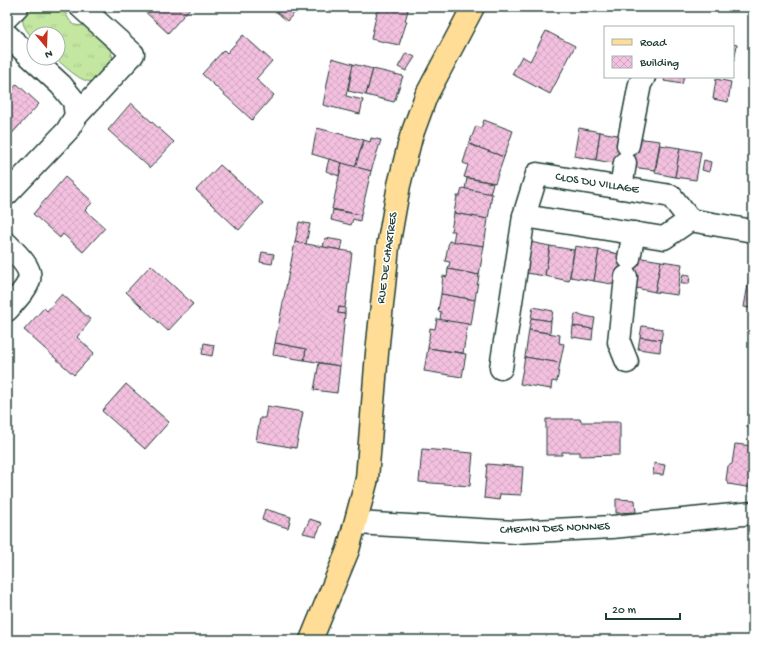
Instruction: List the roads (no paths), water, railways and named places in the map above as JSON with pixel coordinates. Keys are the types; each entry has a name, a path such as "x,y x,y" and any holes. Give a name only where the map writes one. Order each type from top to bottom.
{"main road":[{"name":"RUE DE CHARTRES","path":"311,640 348,550 368,479 377,353 388,247 399,185 411,137 426,96 473,7"}],"street":[{"path":"7,17 17,7"},
{"path":"7,194 67,131 76,116 133,54 81,7"},
{"path":"7,35 61,85 74,101 76,116"},
{"path":"621,188 640,84 643,78"},
{"name":"CLOS DU VILLAGE","path":"501,368 524,216 536,174 671,196 690,220"},
{"path":"524,216 664,238 690,220 753,231"},
{"path":"627,362 619,342 634,233"},
{"path":"7,244 25,262 30,274 28,285 7,310"},
{"name":"CHEMIN DES NONNES","path":"356,523 515,532 612,527 753,513"}]}
